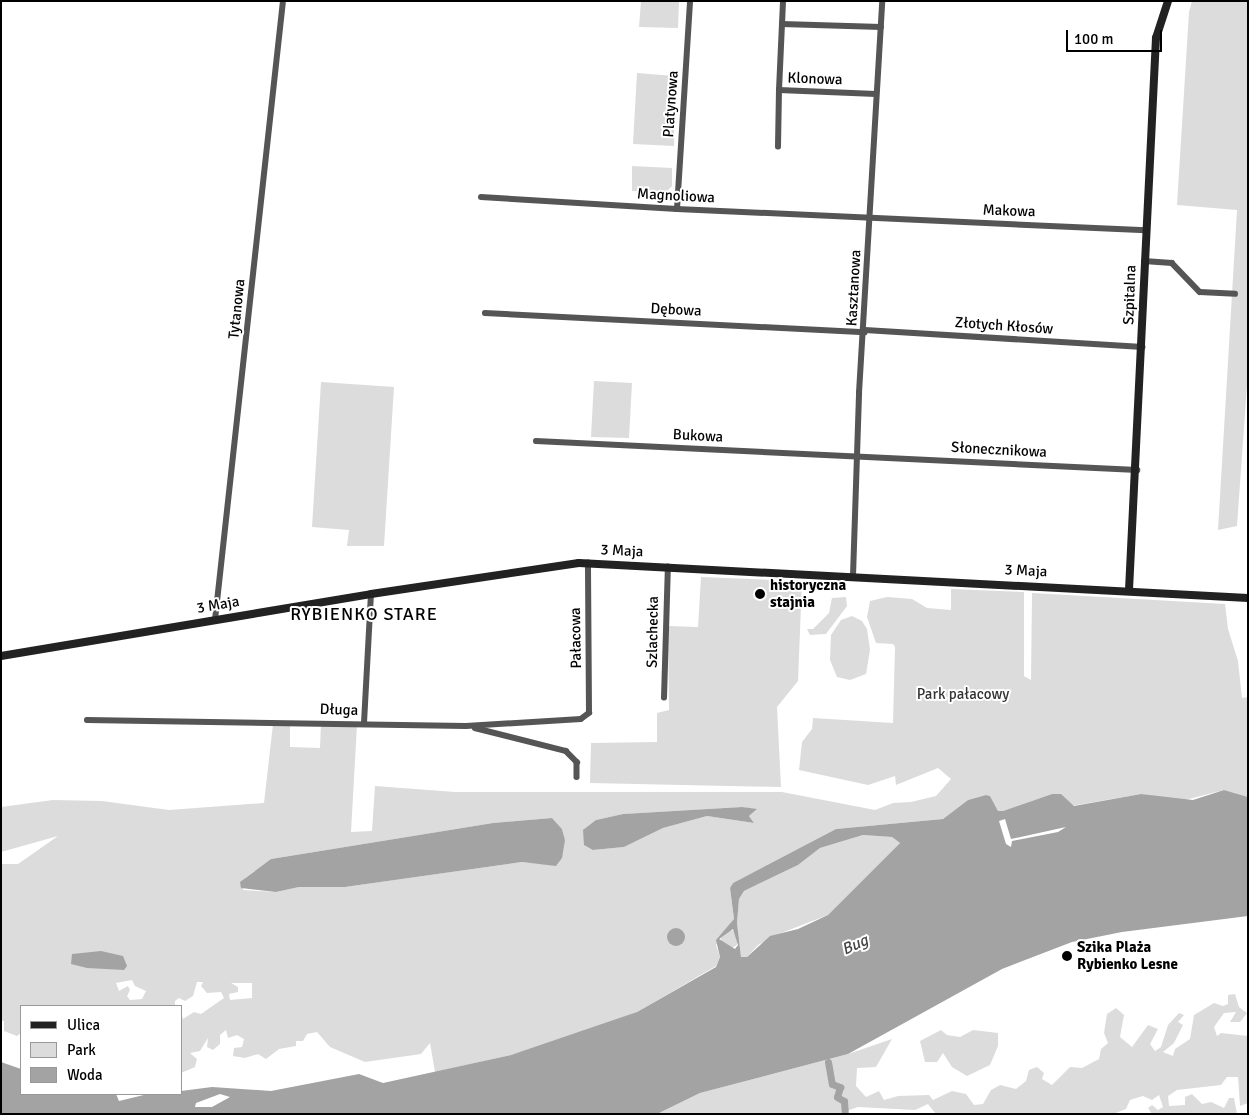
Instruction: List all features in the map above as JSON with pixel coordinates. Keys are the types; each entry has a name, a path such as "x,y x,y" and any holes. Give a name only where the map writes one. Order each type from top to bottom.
{"street":[{"name":"Tytanowa","path":"215,620 283,1"},
{"name":"Platynowa","path":"677,209 690,1"},
{"path":"779,90 783,1"},
{"name":"Kasztanowa","path":"853,576 859,456 859,393 865,331 882,1"},
{"name":"Szpitalna","path":"1128,590 1137,470 1144,261 1156,38 1168,1"},
{"path":"782,24 881,27"},
{"name":"Klonowa","path":"778,147 779,90 876,94"},
{"name":"Magnoliowa","path":"481,196 677,209 870,216"},
{"name":"Makowa","path":"870,216 1146,230"},
{"path":"1144,261 1172,263 1200,292 1235,294"},
{"name":"Dębowa","path":"485,313 865,331"},
{"name":"Złotych Kłosów","path":"865,331 1142,347"},
{"name":"Bukowa","path":"536,441 859,456"},
{"name":"Słonecznikowa","path":"859,456 1137,470"},
{"name":"3 Maja","path":"1,656 371,594 559,565 588,563 1128,590 1248,598"},
{"name":"Pałacowa","path":"588,563 589,714"},
{"name":"Szlachecka","path":"664,698 668,567"},
{"path":"364,723 371,594"},
{"name":"Długa","path":"87,720 466,726 565,721 589,714"},
{"path":"466,726 566,751 577,762 577,777"}],"green space":[{"path":"641,1 679,1 678,28 639,27"},
{"path":"1192,1 1248,1 1248,371 1237,526 1218,530 1237,210 1177,205 1189,12"},
{"path":"637,73 674,76 674,146 633,144"},
{"path":"632,166 672,168 672,186 665,193 632,191"},
{"path":"594,381 632,383 629,438 591,437"},
{"path":"321,382 394,387 384,546 347,546 349,530 312,527"},
{"path":"701,577 802,581 798,681 777,707 781,787 590,783 591,743 657,742 657,713 669,710 668,626 698,627"},
{"name":"Park pałacowy","path":"951,589 1024,592 1024,676 1031,680 1032,593 1225,604 1228,629 1238,661 1242,698 1248,697 1248,797 1224,790 1181,801 1141,794 1071,806 1066,799 1052,794 1003,811 998,811 990,796 986,795 968,800 943,819 836,829 733,883 730,888 734,919 716,945 720,957 716,966 637,1012 582,1033 511,1055 435,1072 430,1043 421,1054 365,1062 330,1047 317,1032 307,1034 303,1041 296,1041 296,1046 279,1049 266,1059 258,1054 245,1058 233,1056 234,1048 242,1047 244,1039 237,1035 228,1038 226,1030 220,1035 220,1044 213,1050 207,1047 208,1038 200,1051 190,1053 197,1059 195,1067 182,1073 182,1016 183,1019 194,1012 201,1014 224,998 221,992 207,993 201,986 203,982 197,982 193,996 185,1001 179,998 175,1001 175,1005 20,1005 20,1034 17,1036 4,1031 4,1021 1,1021 1,864 18,864 58,836 1,852 1,807 53,800 102,801 169,810 264,803 273,724 290,723 290,747 320,748 321,723 357,725 351,832 372,831 375,786 455,792 782,792 875,810 893,803 911,802 936,796 951,779 938,768 896,785 895,776 868,785 799,770 802,742 812,729 813,718 893,723 895,647 893,644 876,643 867,617 870,601 887,597 912,599 927,608 951,610","holes":["742,807 756,810 749,816 754,823 707,816 663,828 624,847 593,850 596,820 623,814","552,818 562,829 565,840 545,864 522,862 345,887 299,887 276,892 243,890 245,878 271,859 493,823","132,980 135,986 146,991 142,999 130,1000 127,996 130,990 128,986 119,991 116,983","231,983 252,983 252,998 230,1000 229,994 238,992 238,987"]},
{"path":"846,597 847,606 826,634 810,635 807,629 813,629 829,613 832,598"},
{"path":"852,616 862,621 867,629 870,650 866,674 850,680 837,677 830,660 831,635 841,620"},
{"path":"863,835 892,837 900,843 828,915 776,935 758,945 747,957 741,957 737,923 739,899 744,891 798,865 820,848"},
{"path":"730,930 736,933 739,939 736,945 730,948 724,945 721,939 724,933"},
{"path":"1235,994 1239,1007 1247,1013 1240,1022 1230,1022 1236,1012 1224,1013 1214,1027 1217,1036 1221,1033 1248,1036 1248,1103 1240,1106 1238,1077 1227,1077 1221,1085 1177,1090 1168,1096 1169,1106 1185,1105 1185,1097 1192,1094 1202,1104 1211,1102 1224,1108 1229,1098 1234,1098 1237,1114 1152,1114 1148,1108 1152,1105 1158,1110 1163,1107 1159,1095 1152,1100 1143,1096 1130,1100 1126,1109 1113,1114 936,1114 928,1104 915,1110 858,1107 838,1114 657,1114 700,1093 848,1054 892,1039 876,1067 857,1068 856,1086 866,1097 879,1091 884,1100 898,1096 929,1095 933,1100 952,1091 966,1094 974,1105 983,1104 991,1090 1000,1085 1016,1089 1026,1081 1029,1070 1037,1067 1044,1073 1042,1079 1052,1085 1070,1067 1082,1068 1099,1059 1101,1049 1108,1043 1104,1033 1107,1014 1116,1008 1124,1015 1120,1037 1132,1047 1148,1025 1158,1029 1150,1044 1155,1051 1161,1047 1168,1025 1179,1013 1184,1015 1178,1022 1183,1025 1174,1043 1163,1052 1173,1056 1175,1049 1190,1039 1194,1015 1214,1003 1223,1006 1228,1004 1228,995"},
{"path":"941,1030 947,1035 960,1037 973,1030 998,1033 998,1046 990,1065 967,1076 952,1067 943,1053 937,1062 925,1062 920,1041"}],"water":[{"name":"Bug","path":"1224,790 1248,797 1248,916 1122,932 1072,942 1002,969 848,1054 700,1093 657,1114 1,1114 1,1062 20,1069 20,1095 116,1095 119,1101 144,1095 182,1095 182,1091 212,1087 271,1091 359,1074 383,1083 511,1055 637,1012 716,967 720,957 716,940 734,919 730,888 733,883 836,829 943,819 968,800 986,795 990,796 998,811 1003,811 1052,794 1061,794 1074,806 1141,794 1193,800","holes":["1005,819 1011,839 1066,827 1058,832 1012,841 1011,847 1006,844 999,821","863,835 892,837 900,843 828,915 798,929 770,936 747,957 741,957 737,923 739,899 744,891 798,865 820,848","733,929 738,945 735,949 719,939","220,1094 230,1097 212,1107 195,1107 196,1103"]},
{"path":"742,807 757,809 749,816 754,823 707,816 663,828 624,847 593,850 584,845 583,830 596,820 623,814"},
{"path":"552,818 562,829 565,840 562,858 556,866 522,862 345,887 299,887 276,892 241,888 240,882 271,859 493,823"},
{"path":"676,928 682,931 685,937 682,943 676,946 670,943 667,937 670,931"},
{"path":"101,951 123,956 127,966 124,970 87,968 71,964 72,954"}],"waterway":[{"path":"828,1062 832,1084 840,1087 837,1097 844,1101 845,1114"}],"place":[{"name":"historyczna stajnia","path":"760,594"},
{"name":"Szika Plaża Rybienko Lesne","path":"1067,956"}],"district":[{"name":"RYBIENKO STARE","path":"364,614"}]}
